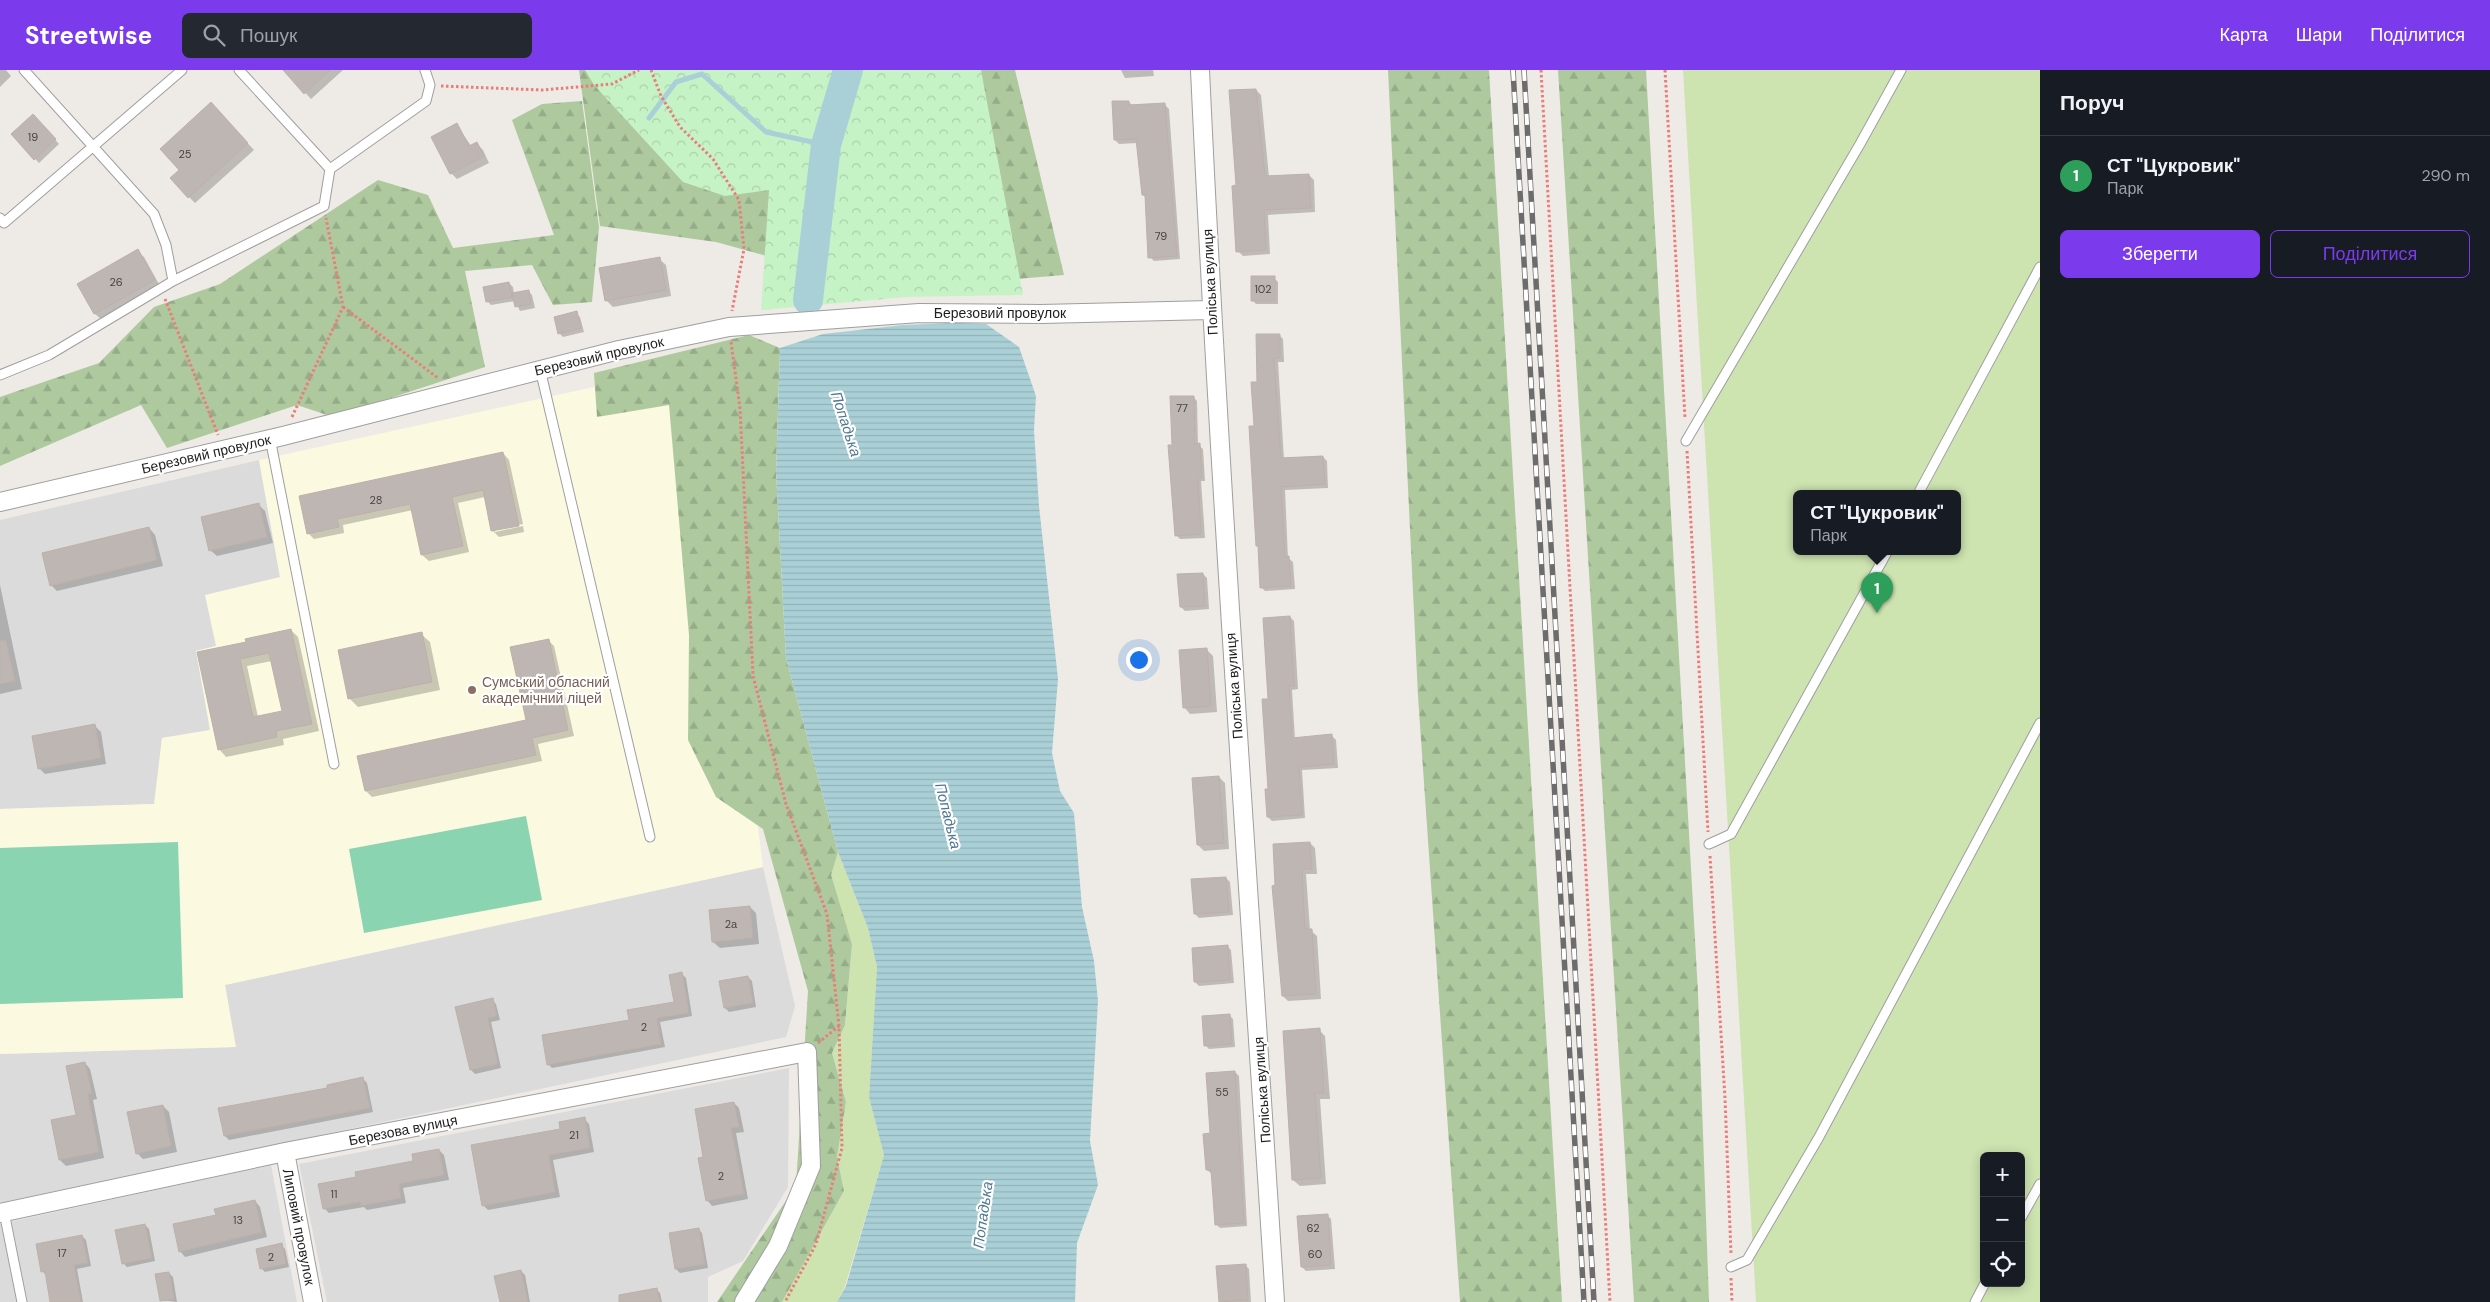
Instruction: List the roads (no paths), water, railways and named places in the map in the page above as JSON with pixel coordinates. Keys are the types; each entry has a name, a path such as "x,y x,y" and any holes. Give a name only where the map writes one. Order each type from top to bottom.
{"street":[{"name":"Поліська вулиця","path":"1200,70 1211,310 1234,699 1275,1302"},
{"name":"Березовий провулок","path":"0,502 277,437 540,369 729,327 919,313 1041,314 1211,310"},
{"name":"Березова вулиця","path":"2,1212 285,1152 807,1052 811,1166 778,1246 744,1302"},
{"name":"Липовий провулок","path":"285,1152 313,1302"}],"lane":[{"path":"24,70 154,214 166,245 173,281"},
{"path":"0,218 4,223 94,148 182,70"},
{"path":"239,70 330,169"},
{"path":"0,375 49,355 173,281 324,206 330,169 426,101 430,85 425,70"},
{"path":"1686,441 1860,144 1901,70"},
{"path":"1920,490 2040,267"},
{"path":"540,369 650,838"},
{"path":"277,437 334,764"},
{"path":"1709,844 1731,834 1885,555"},
{"path":"1731,1266 1747,1260 1819,1137 2040,723"},
{"path":"2025,1211 2040,1184"},
{"path":"2,1212 22,1302"},
{"path":"1975,1302 1983,1287"}],"water":[{"path":"986,324 1019,347 1036,396 1034,430 1039,506 1058,679 1052,753 1060,791 1074,813 1082,907 1094,961 1098,1001 1090,1141 1098,1185 1077,1243 1075,1302 837,1302 846,1286 884,1155 869,1097 877,967 868,928 838,852 786,658 776,472 780,348 823,334 903,325"}],"waterway":[{"name":"Попадька","path":"808,300 826,145 848,70"},
{"path":"649,118 676,82 702,74 766,132 826,145"}],"railway":[{"path":"1513,70 1584,1302"},
{"path":"1524,70 1594,1302"}],"place":[{"name":"СТ \"Цукровик\"","path":"1877,613"},
{"name":"Сумський обласний академічний ліцей","path":"472,690"}]}
